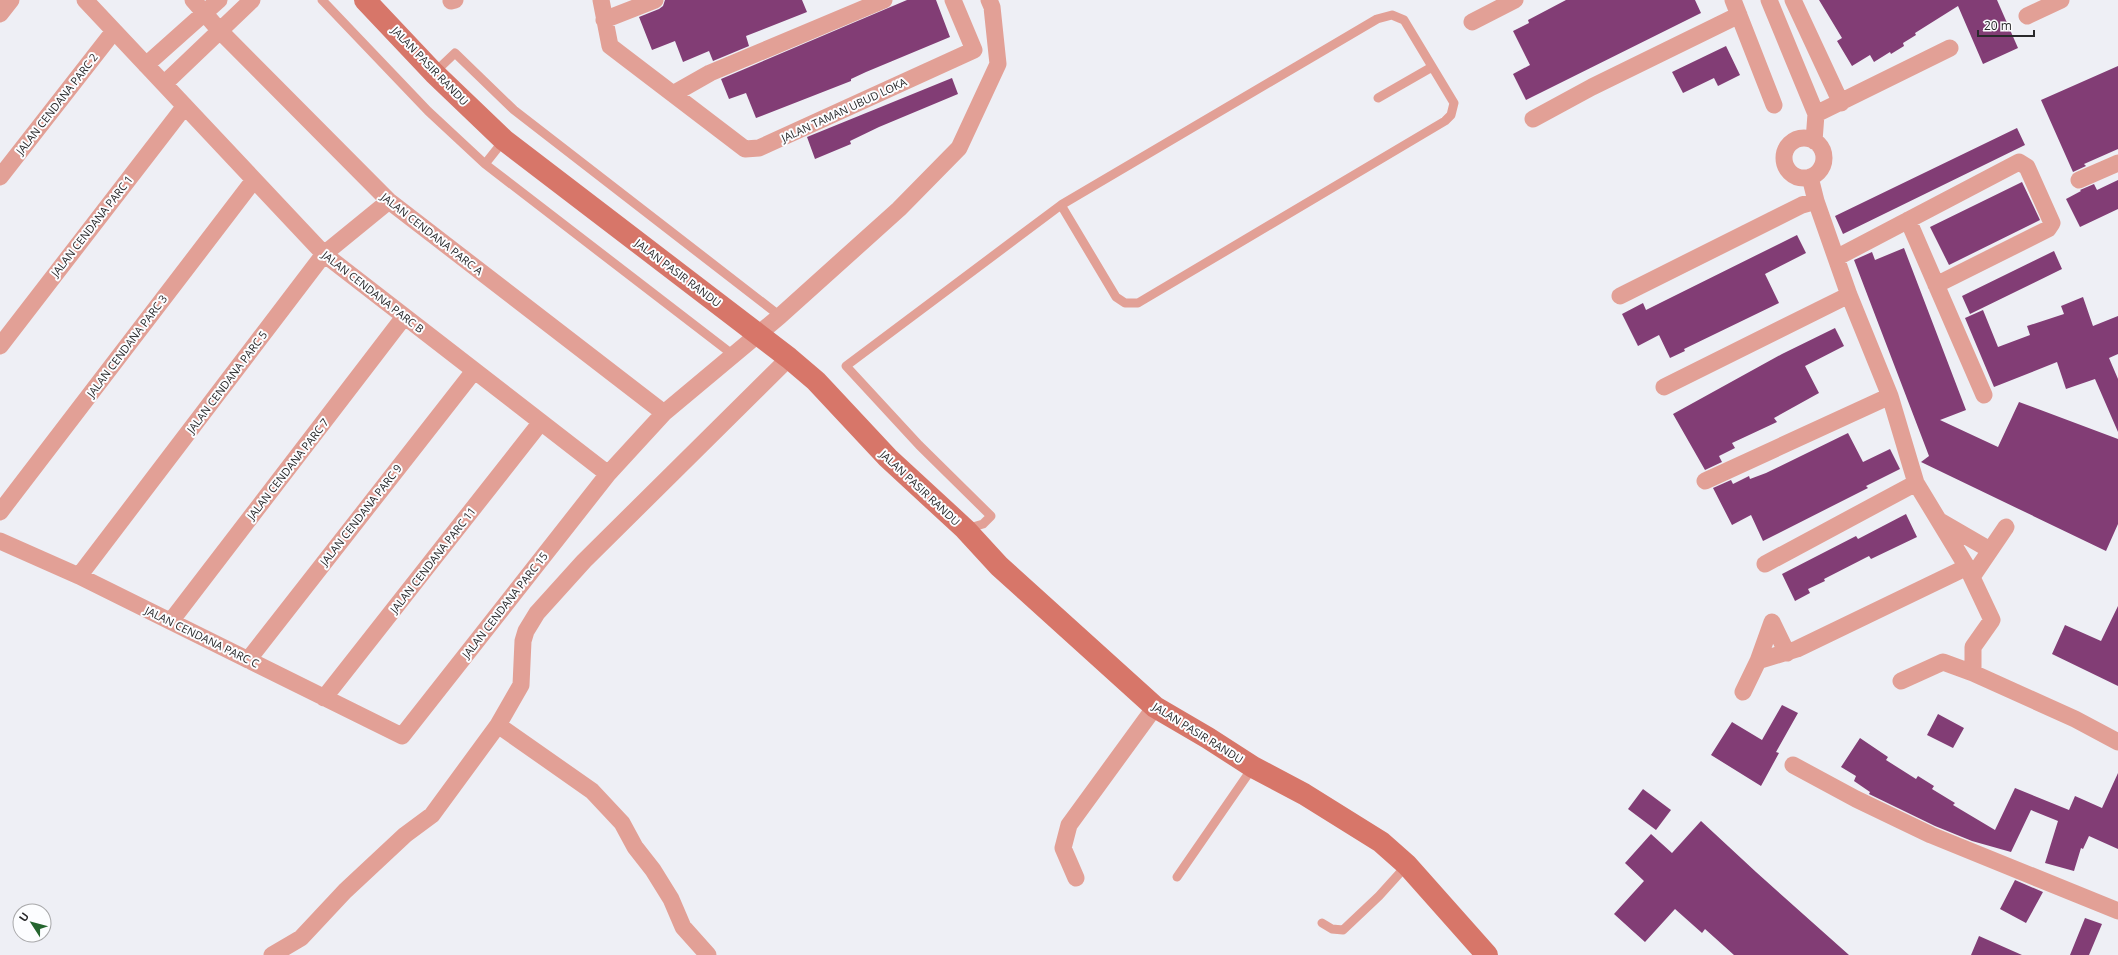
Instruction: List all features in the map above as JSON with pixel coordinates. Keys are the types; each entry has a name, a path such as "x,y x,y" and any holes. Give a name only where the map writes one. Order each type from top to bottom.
{"main road":[{"name":"JALAN PASIR RANDU","path":"365,0 434,73 504,140 759,334 816,381 888,458 964,529 998,566 1155,707 1208,738 1253,767 1304,794 1381,842 1407,865 1487,955"}],"street":[{"path":"0,14 11,0"},
{"name":"JALAN CENDANA PARC B","path":"85,0 324,254 608,474"},
{"name":"JALAN CENDANA PARC A","path":"193,0 220,31 389,201 664,413"},
{"path":"146,65 219,0"},
{"path":"164,84 252,0"},
{"name":"JALAN TAMAN UBUD LOKA","path":"600,0 610,46 745,149 759,148 974,50 953,0"},
{"path":"604,20 655,0"},
{"path":"673,94 710,73 884,0"},
{"name":"JALAN CENDANA PARC 15","path":"402,736 608,474 664,413 732,354 780,316 899,209 959,148 998,64 992,7 989,0"},
{"path":"1472,22 1515,0"},
{"path":"1769,0 1816,114 1814,140"},
{"path":"2027,16 2061,0"},
{"path":"1797,1 1841,103"},
{"path":"1533,119 1736,7 1774,105"},
{"name":"JALAN CENDANA PARC 2","path":"0,177 114,31"},
{"path":"1816,114 1950,48"},
{"name":"JALAN CENDANA PARC 1","path":"0,346 185,106"},
{"path":"1802,138 1814,140 1823,150 1824,163 1821,169 1810,177 1797,177 1791,174 1787,169 1784,156 1786,149 1795,140 1802,138"},
{"path":"1836,258 2019,162 2027,167 2052,223 2048,229 1936,285"},
{"path":"2079,180 2118,162"},
{"path":"1810,177 1816,201 1849,295 1890,396 1916,483 1969,572 1992,620 1973,647 1900,681"},
{"name":"JALAN CENDANA PARC 3","path":"0,512 254,180"},
{"name":"JALAN CENDANA PARC 5","path":"79,576 324,254 389,201"},
{"path":"1620,296 1802,205 1816,201"},
{"path":"1908,220 1984,395"},
{"path":"1664,387 1849,295"},
{"name":"JALAN CENDANA PARC 7","path":"171,622 404,317"},
{"path":"272,955 301,938 351,886 405,835 432,814 498,725 521,685 523,642 526,631 537,613 584,561 789,358"},
{"name":"JALAN CENDANA PARC 9","path":"248,660 474,371"},
{"path":"1705,481 1890,396"},
{"name":"JALAN CENDANA PARC 11","path":"324,698 541,422"},
{"path":"1765,564 1916,483"},
{"path":"1939,521 1990,550"},
{"path":"1758,661 1787,653 1969,572 1990,550 2006,527"},
{"name":"JALAN CENDANA PARC C","path":"0,541 79,576 402,736"},
{"path":"1743,692 1758,661 1772,622 1787,653"},
{"path":"1973,647 1973,673"},
{"path":"1943,662 1973,673 2075,719 2118,742"},
{"path":"1076,878 1063,848 1069,825 1155,707"},
{"path":"498,725 592,791 622,823 635,847 653,870 671,899 683,927 708,955"},
{"path":"1793,765 1856,799 1931,835 2118,911"}],"lane":[{"path":"322,0 428,111 485,164 732,354"},
{"path":"964,529 983,524 991,516 919,445 846,366 1060,205 1377,19 1392,15 1404,20 1454,103 1452,114 1445,121 1138,303 1125,303 1116,297 1060,205"},
{"path":"434,73 456,53 514,110 780,316"},
{"path":"1378,98 1432,67"},
{"path":"485,164 504,140"},
{"path":"1177,877 1253,767"},
{"path":"1322,923 1332,929 1343,930 1379,896 1407,865"}],"building":[{"path":"665,0 802,0 807,12 746,36 749,46 713,61 709,51 683,62 675,41 652,50 639,17 659,9 663,6"},
{"path":"907,0 936,0 950,37 866,72 851,79 851,81 756,118 746,93 729,99 721,79"},
{"path":"1566,0 1695,0 1701,13 1526,100 1513,74 1530,65 1513,31 1529,23 1528,20"},
{"path":"1819,0 1997,0 2018,48 1983,64 1958,6 1915,33 1916,35 1903,43 1904,46 1891,54 1890,52 1874,62 1870,55 1852,66 1837,41 1842,38"},
{"path":"1726,46 1740,75 1718,86 1714,78 1683,93 1672,72"},
{"path":"2118,66 2118,149 2084,164 2086,166 2073,172 2041,100"},
{"path":"952,78 958,94 879,127 850,141 851,144 815,159 807,137"},
{"path":"2017,128 2025,145 1843,234 1835,216"},
{"path":"2118,180 2118,209 2080,227 2066,199 2081,191 2080,190 2094,184 2097,190"},
{"path":"2022,182 2040,220 1949,265 1930,227"},
{"path":"1797,235 1806,253 1765,274 1779,303 1684,349 1685,351 1670,358 1659,335 1638,346 1622,314 1643,303 1646,310"},
{"path":"1904,248 1966,410 1940,420 1998,447 2019,402 2118,439 2118,524 2106,551 1921,462 1929,456 1854,260 1872,252 1875,260"},
{"path":"2054,251 2062,269 1970,314 1962,296"},
{"path":"2083,297 2093,326 2118,316 2118,354 2109,358 2118,379 2118,432 2095,379 2066,389 2057,362 1994,387 1965,318 1983,310 1998,347 2030,335 2027,326 2064,314 2061,306"},
{"path":"1835,328 1844,346 1805,366 1819,393 1774,418 1777,422 1732,443 1735,448 1719,456 1722,462 1705,470 1673,414 1782,354"},
{"path":"1848,433 1863,462 1890,449 1900,469 1866,486 1868,488 1763,541 1751,515 1732,525 1713,488 1731,480 1733,484 1749,476 1750,479 1766,473"},
{"path":"1906,514 1917,537 1871,559 1869,556 1824,579 1825,581 1808,589 1810,593 1795,601 1782,574 1856,536 1858,539"},
{"path":"2118,606 2118,686 2052,654 2065,625 2101,641"},
{"path":"1782,705 1798,713 1776,752 1779,753 1761,786 1711,755 1732,722 1762,740"},
{"path":"1938,714 1964,728 1953,748 1927,735"},
{"path":"1860,738 1888,757 1886,760 1916,779 1918,776 1934,786 1932,789 1955,803 1953,805 1995,830 2015,788 2069,810 2075,796 2102,808 2118,773 2118,849 2089,836 2083,849 2081,848 2074,871 2045,863 2058,821 2031,810 2011,852 1972,841 1935,826 1869,794 1870,792 1854,781 1856,776 1841,767"},
{"path":"1643,789 1671,810 1656,830 1628,809"},
{"path":"1701,821 1849,955 1734,955 1705,929 1702,933 1675,909 1645,942 1614,914 1644,881 1625,863 1651,834 1672,853"},
{"path":"2015,880 2043,892 2026,923 2000,909"},
{"path":"2085,918 2102,924 2089,955 2070,955"},
{"path":"1979,936 2022,955 1971,955"}]}
